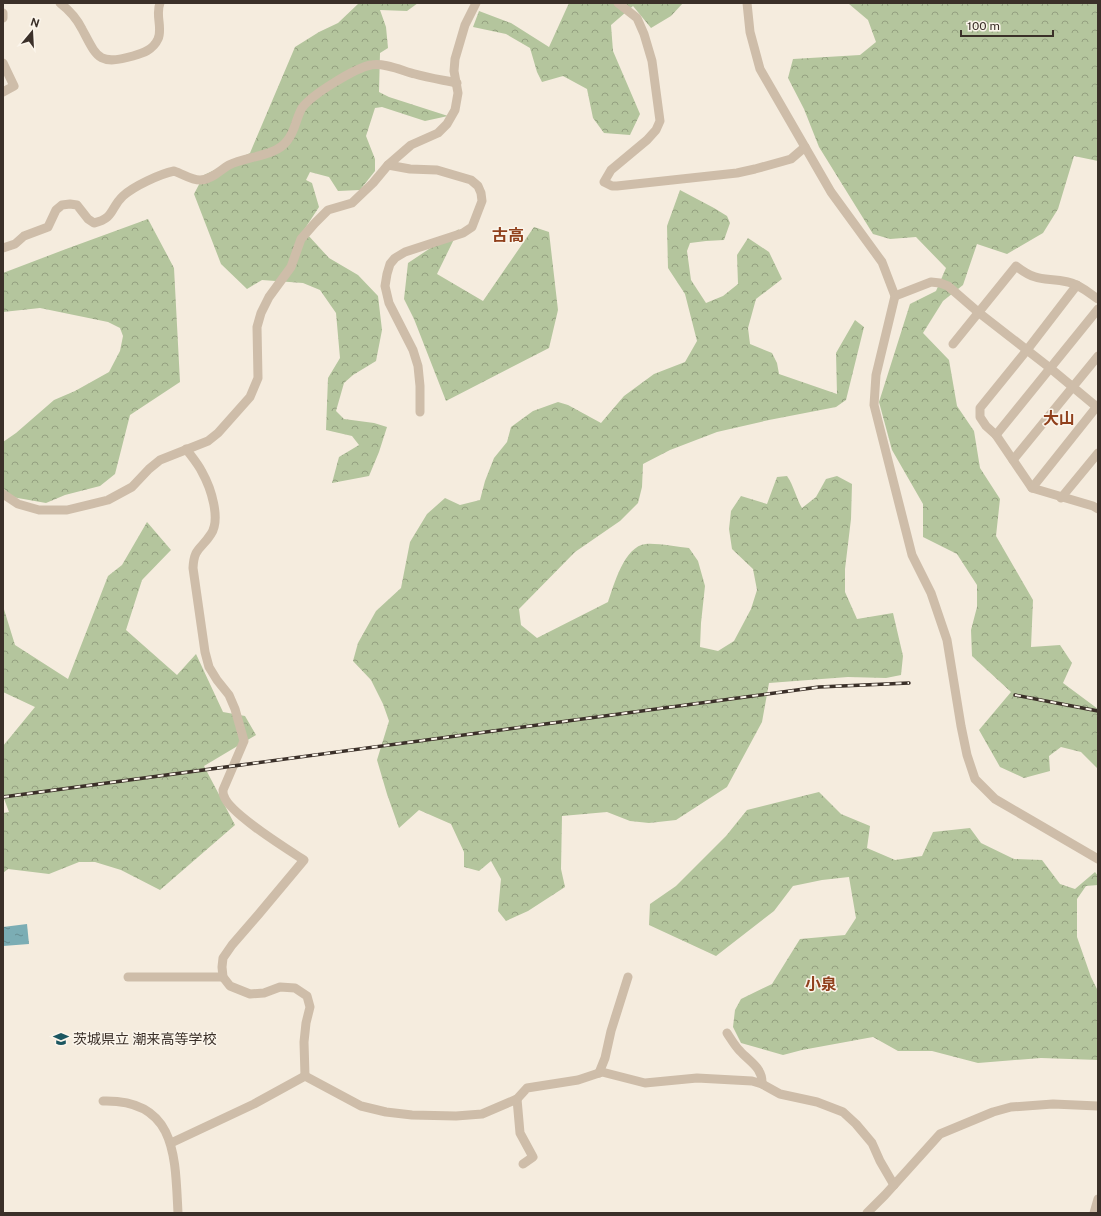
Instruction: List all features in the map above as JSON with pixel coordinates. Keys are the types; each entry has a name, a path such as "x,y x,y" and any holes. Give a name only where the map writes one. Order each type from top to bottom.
{"street":[{"path":"60,3 76,19 93,51 103,58 114,61 142,54 152,48 156,43 159,33 158,11 160,3"},
{"path":"3,494 18,504 39,510 67,510 108,500 132,487 160,460 208,441 218,433 250,397 258,378 257,327 261,313 269,297 290,267 301,239 328,210 352,203 373,184 388,165 411,145 438,133 447,124 455,110 457,103 458,93 454,71 455,59 465,25 476,3"},
{"path":"618,3 637,18 644,34 652,61 660,120 656,130 647,140 611,170 604,182 612,186 617,186 755,170 791,159 805,147"},
{"path":"747,3 750,32 760,69 831,192 882,262 895,296 876,375 874,405 912,554 931,593 947,640 961,726 967,755 975,779 995,799 1098,859"},
{"path":"3,63 14,86 3,92"},
{"path":"3,248 15,244 24,236 48,227 56,210 62,206 70,204 77,205 88,219 94,223 104,221 110,217 117,204 128,192 163,174 174,171 188,178 204,180 235,162 277,149 287,142 302,108 310,99 355,71 371,65 380,64 416,75 457,83"},
{"path":"388,165 410,170 437,170 471,180 478,186 481,193 482,201 472,227 463,233 405,252 395,258 390,264 386,274 385,286 389,303 413,350 418,366 420,412"},
{"path":"953,344 1016,266 1027,274 1036,278 1069,282 1077,285 1098,299"},
{"path":"895,296 931,282 948,286 978,312 1097,407 1032,488"},
{"path":"1077,285 980,408 980,417 986,426 996,435 1032,488 1061,498 1096,505"},
{"path":"996,435 1098,309"},
{"path":"1014,460 1098,356"},
{"path":"186,449 203,473 215,509 216,521 212,534 194,554 193,568 205,652 209,667 229,695 235,709 244,741 223,790 224,796 228,803 244,819 304,860 223,958 223,977 230,986 250,994 264,993 280,987 295,988 307,996 310,1007 306,1023 304,1042 305,1076"},
{"path":"1061,498 1098,453"},
{"path":"128,977 223,977"},
{"path":"599,1073 605,1058 611,1032 628,977"},
{"path":"727,1033 739,1050 759,1069 762,1076 762,1084"},
{"path":"305,1076 361,1106 386,1112 456,1116 482,1114 517,1099 527,1088 578,1080 602,1072 645,1083 698,1078 752,1081 762,1084 780,1094 817,1102 843,1112 856,1124 872,1143 880,1161 894,1185"},
{"path":"171,1143 254,1104 305,1076"},
{"path":"517,1099 520,1133 532,1157 523,1164"},
{"path":"103,1101 111,1100 150,1111 161,1122 171,1143 176,1170 178,1213"},
{"path":"867,1213 940,1134 993,1112 1011,1107 1053,1104 1098,1106"},
{"path":"1094,1213 1098,1199"}],"green space":[{"path":"359,3 418,3 407,11 380,10 386,27 388,48 380,53 379,92 389,97 448,116 425,121 382,107 375,108 366,136 375,159 375,171 360,190 338,191 329,177 310,172 306,180 312,183 319,207 302,233 307,234 329,258 358,275 378,296 382,330 376,361 353,375 344,383 336,411 344,419 374,423 387,427 379,452 369,476 332,483 339,457 359,445 352,436 326,430 328,378 340,358 336,313 320,290 303,283 262,280 247,289 221,264 194,194 204,175 250,153 295,47 319,32 338,23"},
{"path":"569,3 683,3 671,16 651,28 633,6 611,25 613,51 640,114 630,135 604,133 593,118 587,89 563,76 542,82 537,72 530,48 506,34 473,27 479,11 511,23 549,47"},
{"path":"1098,3 1098,161 1074,156 1058,209 1043,233 1007,254 977,244 963,285 943,301 923,333 949,360 957,406 974,431 980,468 1000,499 996,536 1033,600 1031,647 1060,645 1072,663 1063,683 1098,709 1098,769 1081,752 1061,747 1049,756 1050,771 1024,778 1000,767 979,730 1011,692 972,656 971,630 977,607 977,585 957,554 923,537 923,504 892,450 879,402 910,304 936,291 946,268 916,237 890,239 873,234 819,147 804,109 788,78 793,59 860,55 876,42 868,20 849,4"},
{"path":"680,190 727,216 730,223 724,240 690,243 687,251 691,280 706,303 723,296 738,284 737,255 748,238 769,252 782,279 756,299 748,328 750,344 772,353 777,363 779,374 837,394 836,353 855,320 864,327 846,400 836,407 717,432 670,450 643,464 642,487 638,503 620,521 575,552 519,609 521,625 537,638 608,602 621,567 638,546 651,544 689,548 698,561 705,586 700,647 718,651 734,641 751,609 757,590 753,569 732,549 729,529 731,511 741,496 767,504 777,477 787,476 802,508 816,497 826,479 837,476 852,484 851,519 845,569 845,592 857,619 893,613 903,656 901,675 886,678 848,677 769,683 762,722 727,787 676,820 649,823 630,821 607,812 562,816 561,869 565,887 528,911 506,921 498,911 501,879 491,861 479,871 464,867 464,852 451,824 419,810 399,828 377,760 389,721 383,704 371,680 353,661 358,643 376,611 401,588 410,542 427,514 445,498 460,505 480,500 485,481 494,458 507,442 511,427 533,411 558,402 568,405 601,423 624,396 654,374 685,362 697,341 685,294 668,268 667,226"},
{"path":"148,219 174,268 180,382 130,415 115,474 100,486 65,495 46,503 12,497 3,488 3,442 16,433 54,400 75,391 109,372 120,351 123,336 120,328 108,322 40,308 3,312 3,273"},
{"path":"534,227 549,232 558,310 549,348 446,401 414,319 404,299 408,263 459,229 437,274 483,301"},
{"path":"147,522 171,550 142,580 126,630 177,675 196,654 223,712 245,716 256,735 204,766 235,825 160,890 121,870 95,862 79,862 49,874 8,869 3,873 3,813 9,812 3,796 3,746 35,707 3,692 3,606 15,645 68,679 108,576 122,565"},
{"path":"819,792 841,814 870,826 867,848 895,860 922,856 933,832 970,828 981,843 1014,859 1042,860 1060,884 1075,889 1095,872 1098,876 1098,885 1086,886 1077,899 1077,937 1091,977 1098,991 1098,1060 1041,1058 978,1063 932,1051 898,1051 873,1037 783,1055 741,1043 733,1027 735,1010 741,999 772,984 800,939 845,935 856,918 849,877 822,880 793,886 774,911 716,956 649,925 650,904 676,886 726,836 747,810"}],"water":[{"path":"27,924 29,944 3,946 3,927"}],"railway":[{"path":"3,797 819,687 909,683"},
{"path":"1015,695 1098,711"}],"place":[{"name":"茨城県立 潮来高等学校","path":"61,1039"}],"district":[{"name":"古高","path":"508,235"},
{"name":"大山","path":"1059,418"},
{"name":"小泉","path":"821,984"}]}
